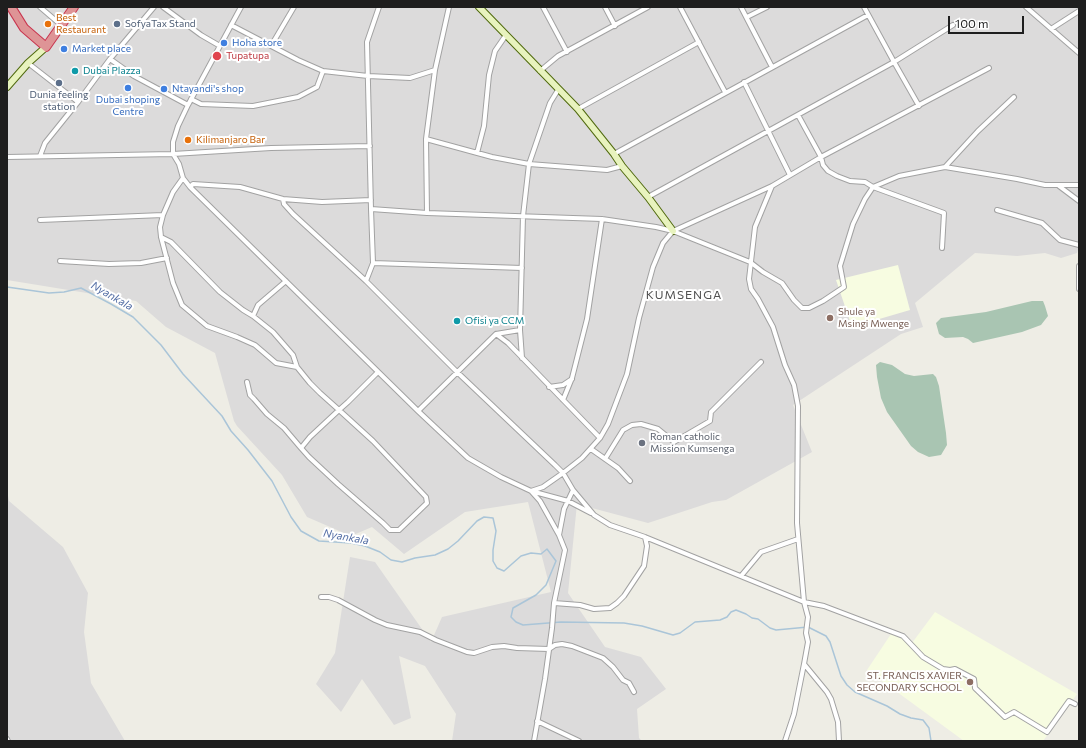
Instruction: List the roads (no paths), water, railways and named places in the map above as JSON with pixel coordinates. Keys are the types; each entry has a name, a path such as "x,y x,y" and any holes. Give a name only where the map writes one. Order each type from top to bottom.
{"highway":[{"path":"11,7 24,28 46,47 74,7"}],"street":[{"path":"40,7 61,25"},
{"path":"40,156 45,143 110,59 154,7"},
{"path":"163,7 201,35 220,46"},
{"path":"241,7 178,126 173,142 172,154 179,164 183,178 190,187 378,372 468,458 501,477 531,491 568,501 594,514 610,525 645,537 804,602 824,606 903,636 923,657 943,669 955,669 974,679 975,688 1005,718 1014,712 1047,732 1069,701 1075,704"},
{"path":"271,46 294,7"},
{"path":"366,281 373,263 370,200 367,42 379,7"},
{"path":"427,213 426,139 435,70 449,7"},
{"path":"479,7 578,109 673,231"},
{"path":"543,7 566,52"},
{"path":"605,7 615,26"},
{"path":"540,71 558,56 648,7"},
{"path":"680,7 725,92"},
{"path":"741,7 772,67"},
{"path":"747,17 767,7"},
{"path":"864,7 919,106"},
{"path":"1026,7 1079,53"},
{"path":"1051,29 1079,11"},
{"path":"614,154 868,15"},
{"path":"231,25 298,60 323,71 368,76 410,78 435,70"},
{"path":"648,197 894,62 953,25"},
{"path":"477,153 484,126 489,75 495,51 506,35"},
{"path":"578,109 699,42"},
{"path":"7,86 28,63 46,47"},
{"path":"110,59 134,76 188,105"},
{"path":"28,63 78,102"},
{"path":"531,491 543,487 563,474 591,449 600,438 608,424 627,374 639,318 653,267 663,243 673,231 772,186 821,157 989,68"},
{"path":"191,100 201,104 253,106 298,97 316,87 323,71"},
{"path":"744,82 790,175"},
{"path":"522,358 520,330 523,216 529,164 550,103 558,90"},
{"path":"945,167 978,131 1014,97"},
{"path":"798,115 821,157 823,165 832,174 850,180 865,182 873,187 944,213 942,248"},
{"path":"426,139 477,153 529,164 606,170 622,166"},
{"path":"7,157 172,154 271,148 370,146"},
{"path":"371,209 427,213 602,219 636,223 673,231 750,262 763,272 782,283 794,300 802,308 809,308 823,301 844,287 840,266 853,224 865,199 873,187 899,176 945,167 1045,185 1079,185"},
{"path":"183,178 173,192 162,215 160,227 161,237 173,283 182,305 207,326 255,345 276,362 297,367"},
{"path":"190,187 193,184 240,187 283,198 322,202 370,200"},
{"path":"772,186 755,227 749,279 751,289 758,299 772,327 785,365 794,385 798,406 797,523 804,602 808,616 806,633 808,642 794,714 786,741"},
{"path":"1059,186 1079,201"},
{"path":"283,198 284,204 293,214 366,281 457,372 563,474 573,490 594,514"},
{"path":"997,210 1042,223 1060,240 1079,245"},
{"path":"40,220 162,215"},
{"path":"563,400 572,378 587,319 602,219"},
{"path":"161,237 171,242 220,292 273,332 293,355 297,367 310,383 373,441 426,497 427,503 399,530 390,530 309,457 282,425 267,414 250,395 247,382"},
{"path":"60,261 109,264 141,263 167,258"},
{"path":"373,263 522,268"},
{"path":"1079,266 1079,289"},
{"path":"253,316 258,305 286,281"},
{"path":"418,411 496,334 520,330"},
{"path":"496,334 508,343 600,438"},
{"path":"605,459 623,430 632,425 641,424 658,429 674,442 710,421 712,412 761,362"},
{"path":"301,448 378,372"},
{"path":"550,387 564,385 572,378"},
{"path":"591,449 618,468 630,480"},
{"path":"559,535 564,509 573,490"},
{"path":"531,491 540,501 559,535 565,550 554,603 541,708 537,721 534,741"},
{"path":"554,603 580,605 594,609 610,608 617,603 624,596 644,566 647,546 645,537"},
{"path":"741,576 761,552 798,539"},
{"path":"321,597 329,597 338,600 387,625 420,632 467,652 474,653 492,647 504,646 549,649 556,645 562,644 572,646 603,658 613,667 623,680 629,683 634,692"},
{"path":"804,664 831,699 838,722 839,741"},
{"path":"537,721 579,741"}],"waterway":[{"name":"Nyankala","path":"7,287 49,293 64,292 81,288 133,317 161,345 183,374 222,416 231,431 272,481 291,517 301,531 319,541 351,543 365,546 380,552 391,560 402,562 415,558 435,555 448,549 477,521 484,517 493,518 496,531 493,561 497,568 504,571 521,556 531,553 541,554 547,549 556,561 546,585 536,595 513,608 511,617 516,622 523,625 561,622 624,623 642,626 673,635 680,633 695,622 720,620 736,610 752,618 758,619 770,628 776,630 808,627 826,636 830,642 841,676 847,685 855,692 887,706 900,714 923,720 929,728 931,741"}],"place":[{"name":"Best Restaurant","path":"48,24"},
{"name":"SofyaTax Stand","path":"117,24"},
{"name":"Hoha store","path":"224,43"},
{"name":"Market place","path":"64,49"},
{"name":"Tupatupa","path":"217,56"},
{"name":"Dubai Plazza","path":"75,71"},
{"name":"Dunia feeling station","path":"59,83"},
{"name":"Dubai shoping Centre","path":"128,88"},
{"name":"Ntayandi's shop","path":"164,89"},
{"name":"Kilimanjaro Bar","path":"188,140"},
{"name":"Shule ya Msingi Mwenge","path":"830,318"},
{"name":"Ofisi ya CCM","path":"457,321"},
{"name":"Roman catholic Mission Kumsenga","path":"642,443"},
{"name":"ST. FRANCIS XAVIER SECONDARY SCHOOL","path":"970,682"}],"district":[{"name":"KUMSENGA","path":"684,295"}]}
